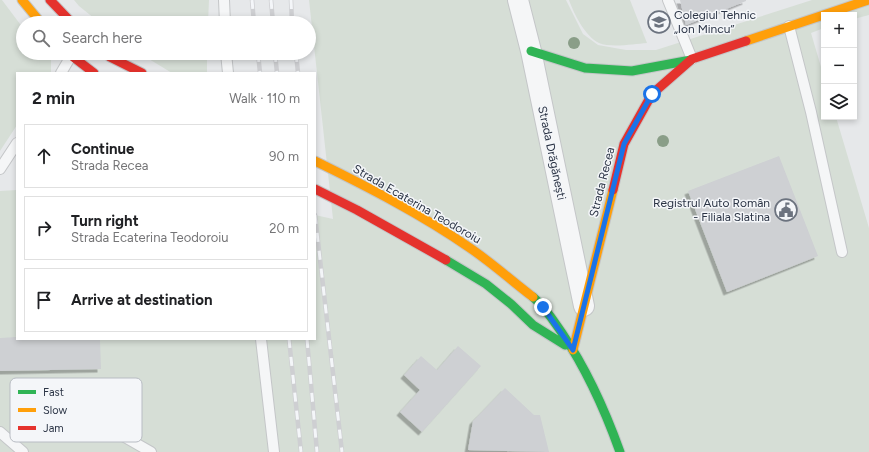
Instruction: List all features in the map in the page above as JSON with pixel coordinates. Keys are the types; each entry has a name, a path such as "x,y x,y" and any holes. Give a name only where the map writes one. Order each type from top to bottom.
{"main road":[{"path":"22,0 35,16"},
{"path":"50,0 65,16"},
{"name":"Strada Recea","path":"573,350 624,144 652,94 692,59 868,0"},
{"path":"530,51 585,68 632,71 692,59"},
{"path":"77,60 93,72"},
{"path":"116,60 140,72"},
{"name":"Strada Ecaterina Teodoroiu","path":"316,162 404,207 472,249 501,271 543,307 573,350 594,386 614,431 620,452"},
{"path":"316,189 358,210 456,264 486,284 534,325 573,350"}],"street":[{"name":"Strada Drăgănești","path":"518,0 584,306"}],"lane":[{"path":"224,0 225,16"},
{"path":"668,0 692,59"},
{"path":"789,26 811,112 842,252"},
{"path":"62,72 68,60"},
{"path":"226,60 228,72"},
{"path":"0,169 16,145"},
{"path":"261,340 274,452"},
{"path":"0,432 10,441"},
{"path":"12,442 23,452"},
{"path":"134,442 151,452"}],"shaded area":[{"path":"0,0 2,0 16,19 16,60 51,60 51,72 16,72 16,127 0,151"},
{"path":"74,0 209,0 208,16 91,16"},
{"path":"309,0 566,0 583,34 598,45 626,50 656,50 812,0 869,0 869,15 857,18 857,12 821,12 821,29 811,33 821,67 821,120 837,120 869,228 869,452 0,452 0,191 16,190 16,340 316,340 316,215 333,219 316,60 316,16 311,16"},
{"path":"569,0 630,0 647,43 610,45 599,43 594,40 585,30 577,18"},
{"path":"151,60 207,60 207,72 170,72"}],"building":[{"path":"680,0 746,0 746,1 686,25"},
{"path":"779,156 818,256 727,292 688,191"},
{"path":"16,337 16,340 100,340 101,369 0,371 0,338"},
{"path":"458,346 481,366 422,432 400,412 420,390 404,375 421,356 437,370"},
{"path":"505,388 534,415 540,415 549,452 468,450 473,421"}],"railway":[{"path":"252,0 253,16"},
{"path":"271,0 272,16"},
{"path":"291,0 292,16"},
{"path":"259,60 260,72"},
{"path":"276,60 277,72"},
{"path":"297,60 298,72"},
{"path":"316,224 342,452"},
{"path":"289,340 301,452"},
{"path":"307,340 317,452"}],"traffic: fast":[{"path":"531,51 585,68 632,71 691,60"},
{"path":"446,260 486,284 511,304 533,325 565,345"},
{"path":"533,297 552,319 580,361 602,406 620,452"}],"traffic: slow":[{"path":"22,0 35,16"},
{"path":"746,41 868,0"},
{"path":"316,162 374,191 433,224 478,254 533,297"},
{"path":"573,350 613,190"}],"traffic: jam":[{"path":"50,0 65,16"},
{"path":"613,190 624,144 652,94 692,59 746,41"},
{"path":"77,60 93,72"},
{"path":"116,60 140,72"},
{"path":"316,190 357,210 446,260"}],"place":[{"name":"Colegiul Tehnic „Ion Mincu”","path":"659,22"},
{"name":"Registrul Auto Român - Filiala Slatina","path":"786,210"}],"route":[{"path":"543,307 573,350 624,144 652,94"}]}
